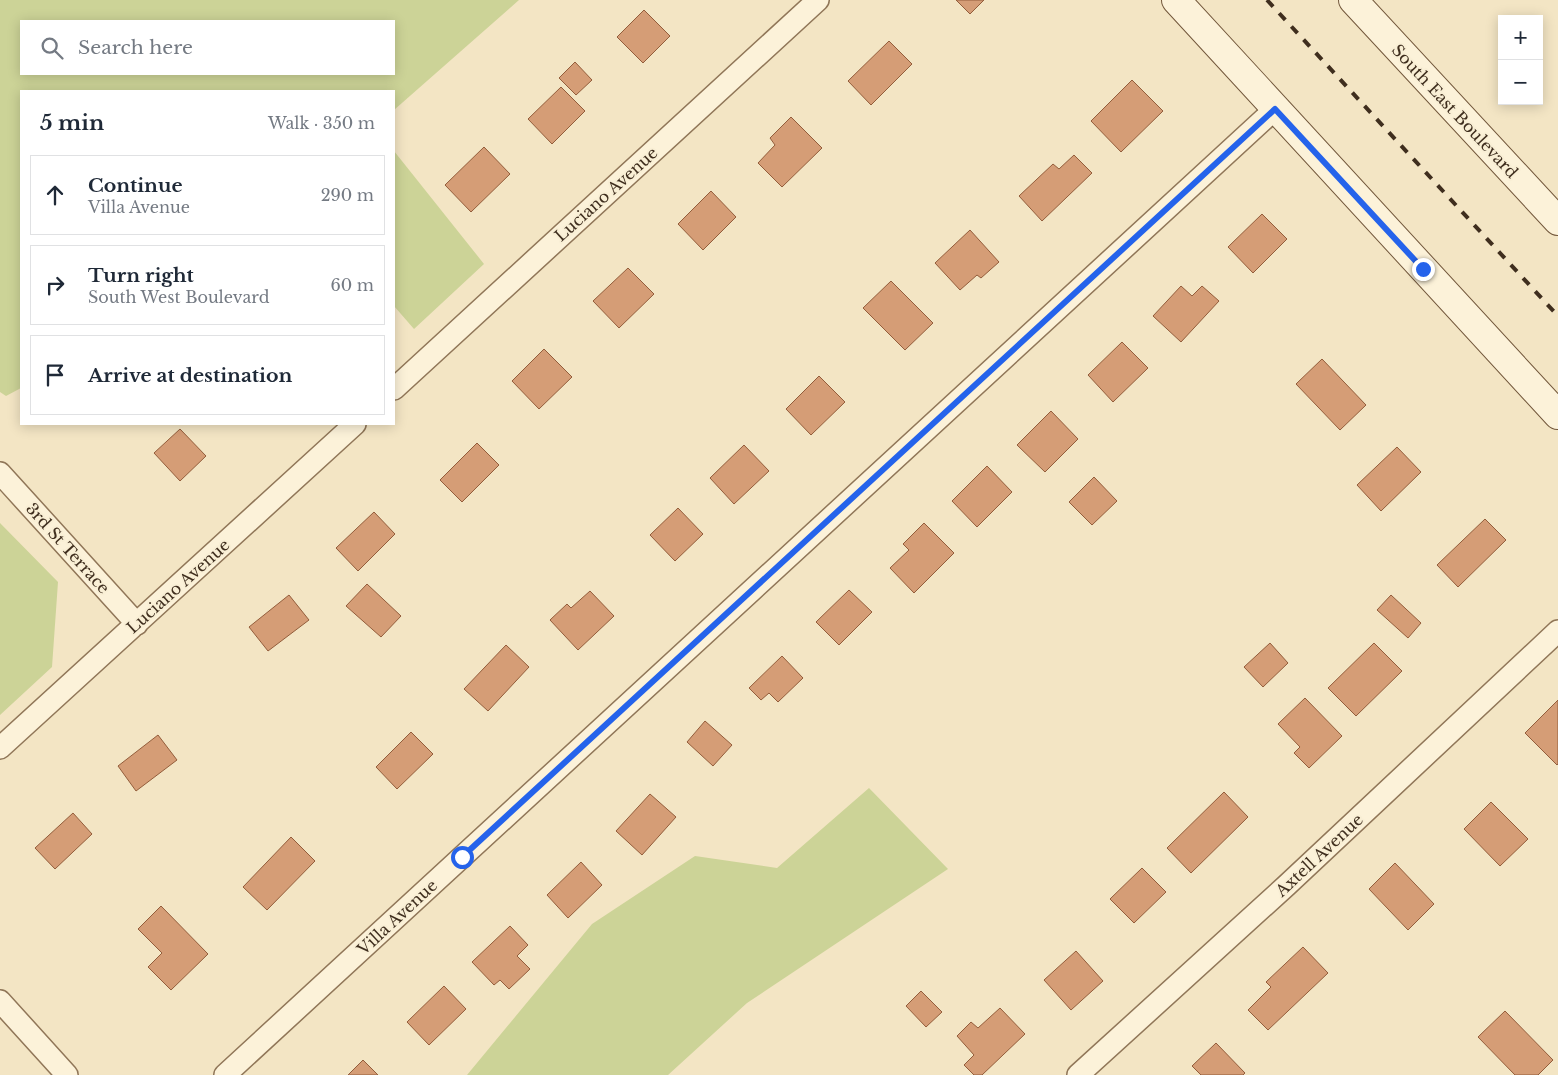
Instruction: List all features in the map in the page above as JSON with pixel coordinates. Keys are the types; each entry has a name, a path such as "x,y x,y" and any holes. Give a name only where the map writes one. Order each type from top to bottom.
{"main road":[{"path":"1176,0 1558,415"},
{"name":"South East Boulevard","path":"1353,0 1558,221"}],"street":[{"name":"Luciano Avenue","path":"395,388 818,0"},
{"name":"Villa Avenue","path":"225,1075 1275,109"},
{"name":"Luciano Avenue","path":"0,748 354,425"},
{"name":"3rd St Terrace","path":"0,473 137,624"},
{"name":"Axtell Avenue","path":"1078,1075 1287,885 1558,631"},
{"path":"0,1001 67,1075"}],"green space":[{"path":"0,0 519,0 395,109 395,90 20,90 20,389 6,396 0,392"},
{"path":"395,152 484,264 414,329 395,307"},
{"path":"0,523 58,582 52,667 0,715"},
{"path":"869,788 948,869 747,1003 668,1075 467,1075 592,924 695,856 777,868"}],"building":[{"path":"956,0 984,0 970,14"},
{"path":"644,10 670,36 643,63 617,37"},
{"path":"889,41 912,64 871,105 848,81"},
{"path":"575,62 592,80 576,95 559,78"},
{"path":"1132,80 1163,111 1121,152 1091,121"},
{"path":"561,87 585,111 552,144 528,119"},
{"path":"791,117 822,148 782,187 758,163 775,145 770,138"},
{"path":"484,147 510,174 471,212 445,185"},
{"path":"1074,155 1092,173 1042,221 1019,196 1053,164 1059,169"},
{"path":"711,191 736,217 703,250 678,224"},
{"path":"1262,214 1287,239 1253,273 1228,247"},
{"path":"970,230 999,262 981,278 977,275 960,290 935,263"},
{"path":"628,268 654,294 619,328 593,301"},
{"path":"891,281 933,323 905,350 863,308"},
{"path":"1181,286 1192,296 1202,286 1219,301 1181,342 1153,316"},
{"path":"1122,342 1148,368 1113,402 1088,375"},
{"path":"544,349 572,377 539,409 512,381"},
{"path":"1322,359 1366,405 1340,430 1296,384"},
{"path":"819,376 845,402 811,435 786,409"},
{"path":"1051,411 1078,439 1045,472 1017,445"},
{"path":"180,429 206,456 180,481 154,453"},
{"path":"477,443 499,465 462,502 440,480"},
{"path":"744,445 769,471 734,504 710,478"},
{"path":"1397,447 1421,472 1381,511 1357,485"},
{"path":"987,466 1012,492 977,527 952,501"},
{"path":"1094,477 1117,501 1092,525 1069,502"},
{"path":"678,508 703,534 675,561 650,535"},
{"path":"374,512 395,534 358,571 336,548"},
{"path":"1485,519 1506,540 1458,587 1437,565"},
{"path":"924,523 954,553 914,593 890,568 909,550 903,544"},
{"path":"367,584 401,616 381,637 346,606"},
{"path":"849,590 872,612 839,645 816,622"},
{"path":"590,591 614,616 578,650 550,620 567,604 571,608"},
{"path":"289,595 309,620 268,651 249,627"},
{"path":"1391,595 1421,623 1408,638 1377,610"},
{"path":"1270,643 1288,663 1263,687 1244,667"},
{"path":"1374,643 1402,671 1356,716 1328,688"},
{"path":"506,645 529,667 488,711 464,689"},
{"path":"782,656 803,678 778,702 769,693 761,700 749,688"},
{"path":"1305,698 1342,736 1309,768 1294,753 1300,747 1278,724"},
{"path":"1558,700 1558,764 1557,765 1525,733"},
{"path":"705,721 732,745 713,766 687,742"},
{"path":"411,732 433,754 397,789 376,767"},
{"path":"158,735 177,760 136,791 118,766"},
{"path":"1224,792 1248,817 1191,873 1167,848"},
{"path":"650,794 676,817 642,855 616,831"},
{"path":"1491,802 1528,839 1500,866 1464,829"},
{"path":"73,813 92,834 55,869 35,848"},
{"path":"291,837 315,861 267,910 243,887"},
{"path":"581,862 602,885 568,918 547,895"},
{"path":"1395,863 1434,904 1408,930 1369,889"},
{"path":"1142,868 1166,892 1134,923 1110,899"},
{"path":"161,906 208,954 171,990 148,967 162,953 138,929"},
{"path":"510,926 528,945 517,956 530,969 509,989 500,980 494,985 472,962"},
{"path":"1303,947 1328,973 1268,1030 1248,1010 1271,987 1266,982"},
{"path":"1076,951 1103,981 1071,1010 1044,980"},
{"path":"444,986 466,1009 429,1045 407,1022"},
{"path":"921,991 942,1012 926,1027 906,1006"},
{"path":"1000,1008 1025,1034 982,1075 974,1075 964,1065 974,1055 957,1036 971,1022 978,1028"},
{"path":"1505,1011 1553,1060 1538,1075 1515,1075 1478,1037"},
{"path":"1216,1043 1245,1073 1243,1075 1201,1075 1192,1066"},
{"path":"363,1060 378,1075 348,1075"}],"railway":[{"path":"1267,0 1558,316"}],"route":[{"path":"462,857 1275,109 1423,269"}]}
